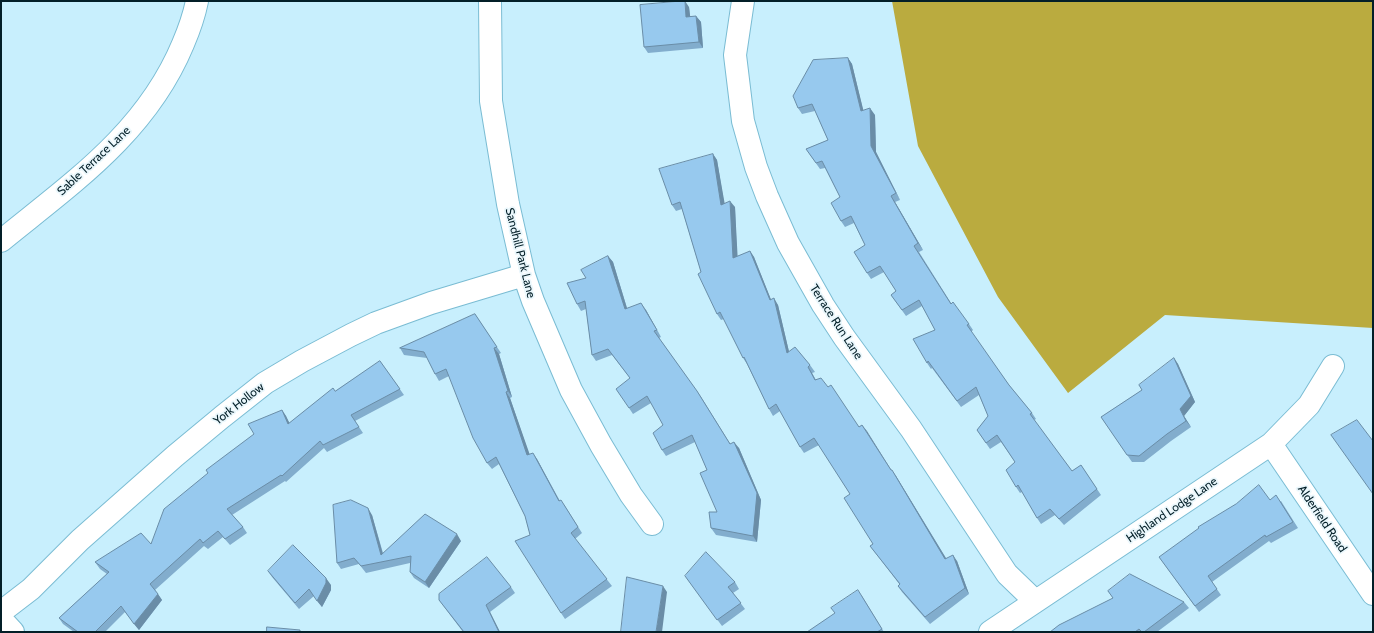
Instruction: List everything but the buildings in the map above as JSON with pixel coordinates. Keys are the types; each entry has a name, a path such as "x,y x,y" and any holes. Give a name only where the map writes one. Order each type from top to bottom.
{"street":[{"name":"Sable Terrace Lane","path":"1,241 86,172 139,118 167,77 179,55 197,1"},
{"name":"Sandhill Park Lane","path":"490,1 491,101 508,204 524,275 533,301 572,390 601,445 631,495 652,524"},
{"name":"Terrace Run Lane","path":"743,1 735,55 743,121 756,167 767,196 788,242 823,305 848,343 911,429 1007,574 1035,601"},
{"name":"York Hollow","path":"1,612 31,589 80,540 181,451 265,384 302,361 376,323 430,303 524,275"},
{"name":"Highland Lodge Lane","path":"990,632 1271,444 1309,405 1333,366"},
{"name":"Alderfield Road","path":"1271,444 1373,594"},
{"path":"1,619 13,632"}],"shaded area":[{"path":"892,1 1373,1 1373,328 1165,315 1068,393 998,297 918,146"}]}
